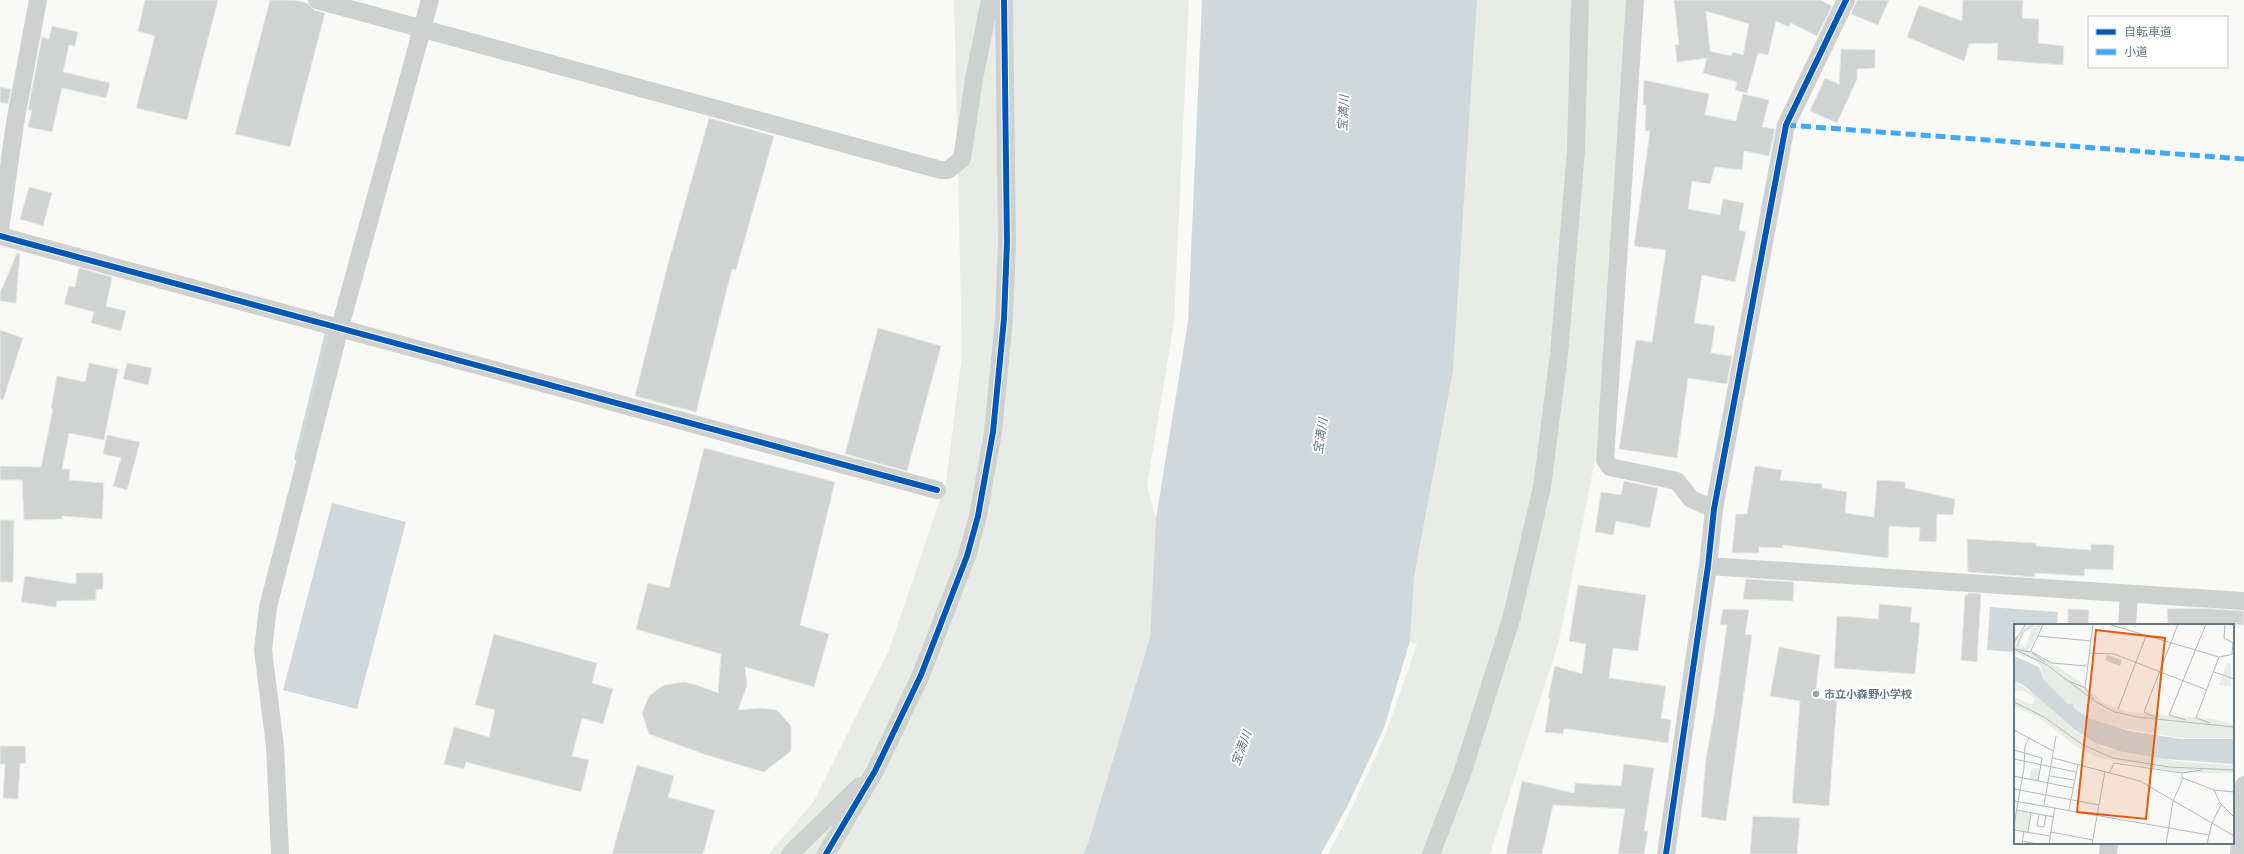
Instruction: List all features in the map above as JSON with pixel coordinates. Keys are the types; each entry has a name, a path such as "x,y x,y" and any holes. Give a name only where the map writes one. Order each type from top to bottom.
{"street":[{"path":"0,230 15,123 38,0"},
{"path":"317,0 941,170 948,170 962,159 974,79 990,0"},
{"path":"280,854 275,746 263,650 275,574 340,327 430,0"},
{"path":"826,854 875,771 921,674 967,556 978,516 988,461 1004,319 1007,243 1004,0"},
{"path":"1431,854 1462,774 1512,616 1542,487 1559,354 1576,150 1580,0"},
{"path":"1635,0 1605,460 1610,467 1677,481 1690,499 1714,509"},
{"path":"1666,854 1708,566 1714,509 1786,125 1846,0"},
{"path":"0,236 937,490"},
{"path":"1708,566 2244,601"},
{"path":"2127,624 2129,594"},
{"path":"790,854 875,771"},
{"path":"2239,854 2244,785"},
{"path":"2108,854 2109,844"}],"shaded area":[{"path":"954,0 1189,0 1174,322 1147,486 1156,518 1150,637 1087,846 1083,854 769,854 814,801 889,650 946,482 962,354"},
{"path":"1477,0 1627,0 1613,277 1595,461 1559,641 1490,854 1328,854 1352,808 1386,733 1417,644 1410,641 1414,577 1453,371"}],"water":[{"name":"宝満川","path":"1202,0 1477,0 1453,371 1414,577 1410,641 1384,728 1347,807 1321,854 1083,854 1087,846 1150,637 1156,518 1188,322"},
{"path":"332,503 406,522 357,709 283,690"},
{"path":"1990,607 2058,612 2057,624 2014,624 2014,652 1987,650"}],"building":[{"path":"145,0 218,0 187,120 136,108 155,36 138,31"},
{"path":"270,0 294,0 307,3 314,10 325,13 290,147 235,134"},
{"path":"1674,0 1820,0 1832,6 1817,36 1791,23 1789,27 1776,21 1768,55 1758,53 1747,93 1735,90 1737,82 1703,73 1707,58 1677,62 1675,44 1679,45","holes":["1706,11 1749,24 1743,55 1733,52 1731,56 1710,51"]},
{"path":"1857,0 1889,0 1878,25 1851,14"},
{"path":"1963,0 2023,0 2022,18 2039,19 2038,43 2064,46 2063,65 1997,60 1998,43 1969,44 1964,61 1907,37 1919,5 1962,21"},
{"path":"52,26 78,32 75,46 69,45 63,72 110,83 106,98 62,88 52,132 28,127 32,110 28,110 42,37 49,39"},
{"path":"1841,49 1875,50 1875,68 1857,69 1857,79 1837,123 1810,111 1825,78 1839,84"},
{"path":"1644,80 1709,94 1705,115 1736,121 1743,94 1769,100 1762,127 1775,129 1769,156 1744,151 1742,170 1715,167 1710,184 1692,181 1688,209 1720,215 1723,199 1744,203 1739,230 1746,232 1735,282 1702,275 1694,323 1715,326 1711,353 1732,356 1727,384 1688,378 1677,458 1619,449 1636,340 1652,342 1666,250 1634,246 1650,131 1645,131 1646,105 1643,105"},
{"path":"0,87 11,89 8,104 0,102"},
{"path":"709,118 774,136 736,270 732,269 696,412 635,396 668,264"},
{"path":"29,187 52,193 43,226 20,219"},
{"path":"17,253 20,254 16,303 0,301 0,293"},
{"path":"79,268 112,277 106,306 126,311 121,331 91,323 94,312 64,304 69,286 75,287"},
{"path":"878,328 941,346 907,471 845,454"},
{"path":"0,330 23,338 3,400 0,399"},
{"path":"89,363 118,369 104,440 69,433 62,469 70,469 69,480 104,483 102,519 62,516 62,519 24,520 22,480 0,480 0,466 41,467 53,409 51,408 57,376 85,382"},
{"path":"127,363 152,368 148,385 123,379"},
{"path":"107,435 140,442 127,490 113,486 121,458 103,454"},
{"path":"704,448 835,482 800,625 829,634 814,687 745,667 747,686 738,710 761,708 777,710 791,726 791,751 764,772 706,755 649,734 642,713 649,696 664,685 684,682 718,693 721,654 636,629 648,583 669,588"},
{"path":"1755,466 1782,470 1780,480 1822,484 1822,488 1847,492 1845,513 1874,517 1877,480 1905,482 1905,488 1955,499 1953,515 1937,514 1936,542 1919,541 1920,528 1889,526 1888,558 1783,545 1783,548 1759,547 1759,553 1732,553 1736,514 1747,514"},
{"path":"1624,481 1658,488 1650,528 1616,521 1613,535 1595,532 1601,492 1621,495"},
{"path":"0,520 14,520 13,582 0,582"},
{"path":"1967,539 2036,543 2036,546 2091,550 2091,544 2114,545 2113,570 2085,569 2084,576 2035,573 2035,577 1968,572"},
{"path":"76,573 103,573 103,589 96,590 96,600 57,601 56,607 21,602 25,576 76,584"},
{"path":"1746,579 1794,582 1793,601 1743,599"},
{"path":"1578,585 1646,595 1638,651 1613,648 1609,678 1666,686 1661,718 1671,720 1668,743 1568,729 1564,729 1563,734 1545,732 1550,698 1548,698 1555,666 1582,674 1586,644 1569,641"},
{"path":"1968,593 1981,594 1977,662 1961,660 1965,595 1968,595"},
{"path":"1879,604 1912,607 1910,622 1920,623 1915,674 1834,668 1837,616 1878,619"},
{"path":"2198,608 2244,611 2244,625 2168,624 2167,609"},
{"path":"1723,609 1749,610 1745,634 1752,635 1726,821 1701,817 1706,758 1727,625 1720,625"},
{"path":"2068,609 2089,610 2088,624 2068,624"},
{"path":"494,634 597,663 592,683 613,689 603,724 582,718 572,756 589,760 581,792 466,762 464,769 444,764 454,727 489,737 495,710 475,705"},
{"path":"1779,647 1820,655 1815,698 1837,700 1829,806 1792,803 1800,701 1770,696"},
{"path":"0,746 25,746 26,763 20,764 18,799 3,798 5,764 0,764"},
{"path":"1624,764 1654,768 1644,831 1648,831 1644,854 1618,854 1625,809 1553,805 1542,854 1506,854 1522,781 1574,793 1575,783 1621,786"},
{"path":"637,765 674,776 668,797 715,810 703,854 612,854"},
{"path":"1753,816 1800,818 1797,854 1750,854"}],"waterway":[{"path":"297,458 328,332"}],"marked path":[{"path":"1786,125 2244,159"}],"cycle path":[{"path":"826,854 875,771 921,675 967,556 978,516 993,432 1004,319 1007,243 1004,0"},
{"path":"1666,854 1708,566 1714,509 1786,125 1846,0"},
{"path":"0,236 937,490"}],"place":[{"name":"市立小森野小学校","path":"1816,694"}]}
